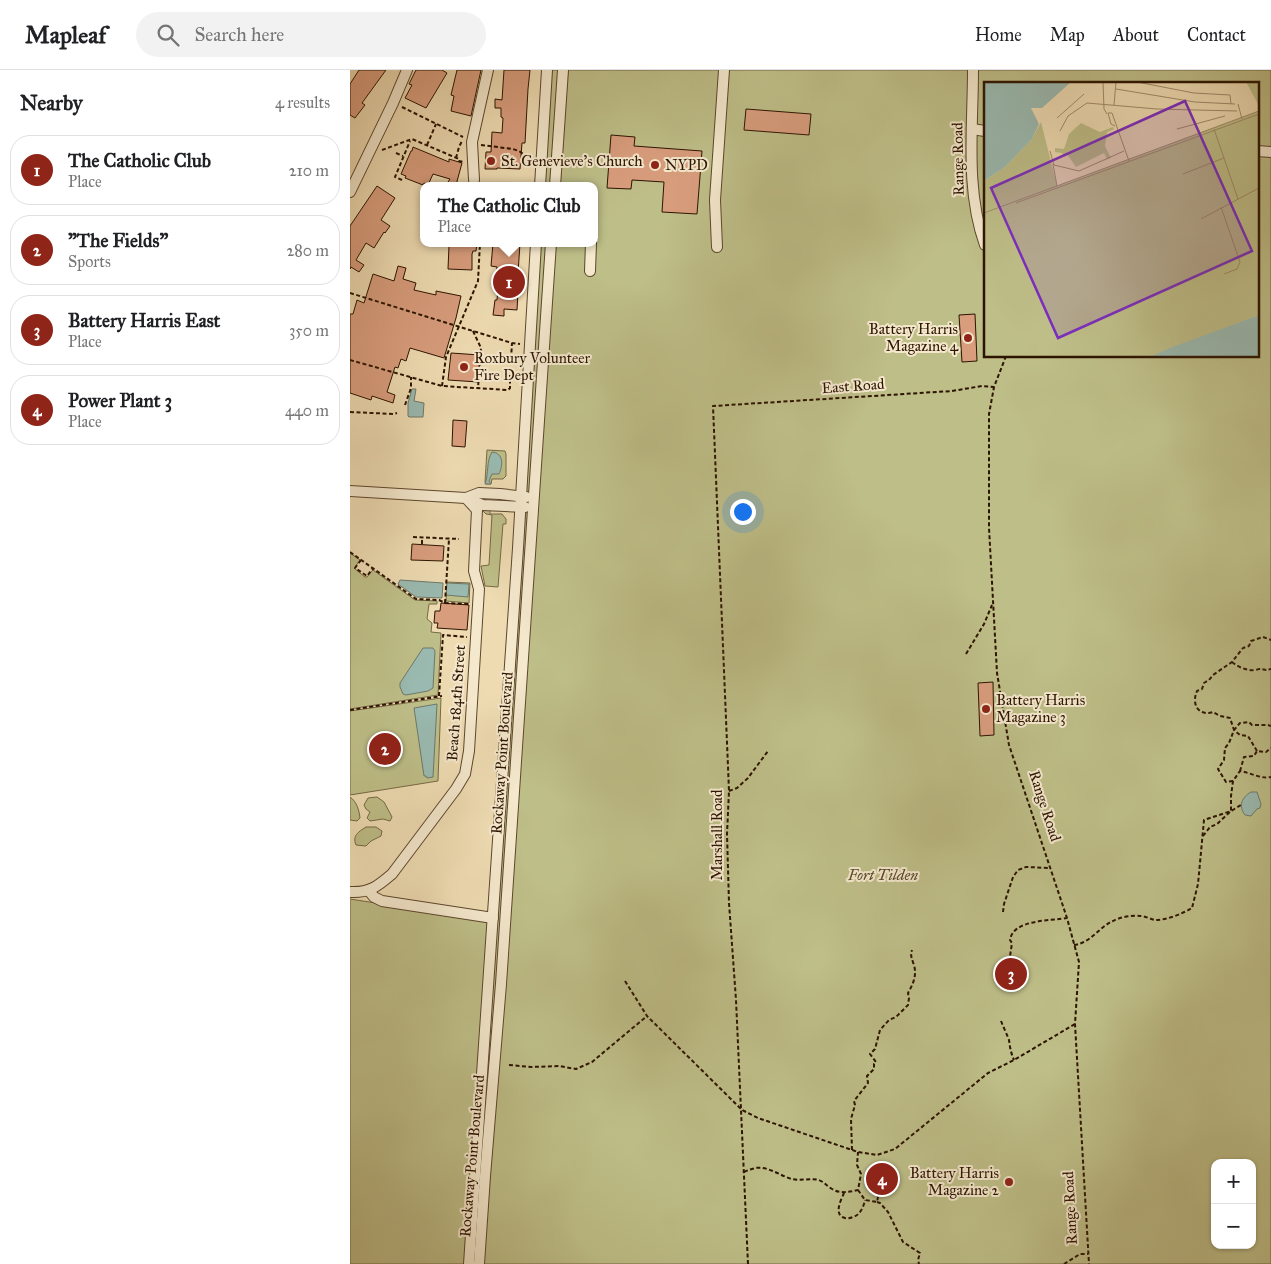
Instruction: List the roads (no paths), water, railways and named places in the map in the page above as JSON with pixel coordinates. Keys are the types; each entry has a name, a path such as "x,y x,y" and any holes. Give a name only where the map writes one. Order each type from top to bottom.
{"street":[{"path":"350,192 407,70"},
{"path":"474,180 472,142 488,70"},
{"path":"540,182 548,70"},
{"path":"555,182 563,70"},
{"path":"717,247 715,200 724,70"},
{"name":"Range Road","path":"973,70 972,163 974,200 984,243"},
{"path":"972,130 984,131"},
{"path":"1258,151 1271,152"},
{"name":"Rockaway Point Boulevard","path":"470,1264 536,247"},
{"name":"Rockaway Point Boulevard","path":"479,1264 507,897 551,247"},
{"path":"590,271 591,247"},
{"path":"529,372 543,372"},
{"path":"526,419 539,420"},
{"path":"350,491 466,498 483,505 520,507 534,504"},
{"path":"466,498 479,493 521,491 534,504"},
{"name":"Beach 184th Street","path":"369,891 379,886 392,874 456,789 465,774 469,751 479,589 474,570 477,510 466,498"},
{"path":"350,892 369,891 374,897 382,901 493,918"},
{"path":"494,896 507,897"}],"water":[{"path":"412,389 416,389 414,401 424,403 423,417 408,416 408,403"},
{"path":"492,452 501,457 501,467 499,474 492,474 489,481 491,484 485,484 489,460"},
{"path":"400,580 443,583 442,598 416,597 398,584"},
{"path":"447,583 469,584 468,597 446,595"},
{"path":"423,648 433,648 435,651 433,688 428,691 403,694 400,683"},
{"path":"437,704 433,777 427,778 424,776 414,708"},
{"path":"1251,792 1257,792 1261,804 1260,808 1251,816 1245,815 1241,805 1245,796"}],"place":[{"name":"St. Genevieve's Church","path":"491,161"},
{"name":"NYPD","path":"655,165"},
{"name":"The Catholic Club","path":"509,282"},
{"name":"Battery Harris Magazine 4","path":"968,338"},
{"name":"Roxbury Volunteer Fire Dept","path":"464,367"},
{"name":"Battery Harris Magazine 3","path":"986,709"},
{"name":"\"The Fields\"","path":"385,749"},
{"name":"Battery Harris East","path":"1011,974"},
{"name":"Power Plant 3","path":"882,1179"},
{"name":"Battery Harris Magazine 2","path":"1009,1182"}],"park label":[{"name":"Fort Tilden","path":"883,875"}]}
